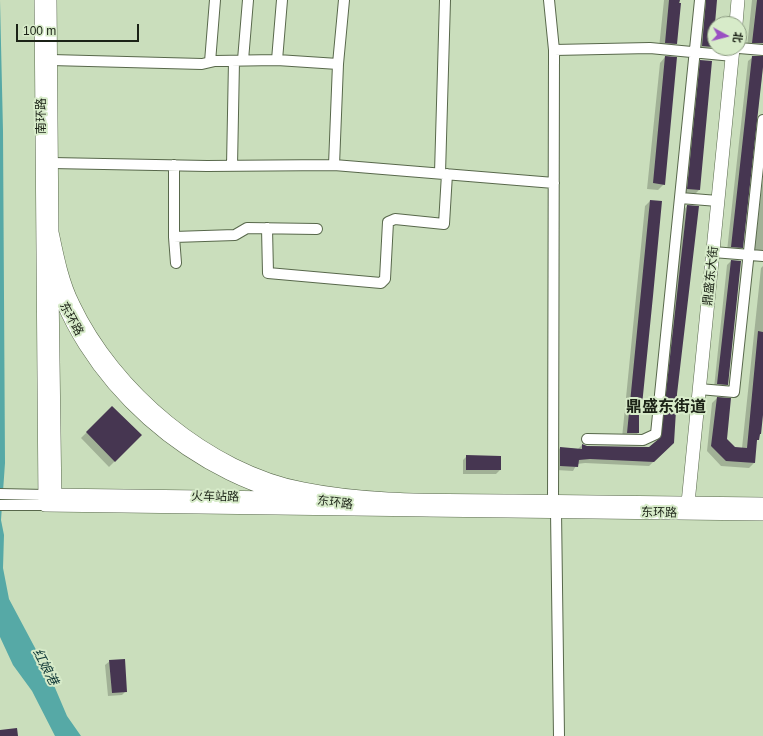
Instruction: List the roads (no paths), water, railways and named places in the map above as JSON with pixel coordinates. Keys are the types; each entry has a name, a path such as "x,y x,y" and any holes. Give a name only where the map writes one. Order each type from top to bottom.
{"main road":[{"name":"南环路","path":"41,0 47,232"},
{"name":"南环路","path":"47,232 52,163 50,0"},
{"path":"737,16 738,0"},
{"name":"鼎盛东大街","path":"688,503 718,201 734,56"},
{"name":"东环路","path":"47,232 52,275 63,306 80,337 118,388 147,419 204,460 238,479 298,498"},
{"name":"东环路","path":"47,232 68,294 88,331 111,363 154,412 209,452 242,470 279,483 302,489 431,505 554,507 763,514"},
{"path":"47,232 50,500"},
{"path":"50,500 52,275"},
{"name":"火车站路","path":"50,500 298,498 431,505"},
{"name":"火车站路","path":"50,500 431,505"},
{"name":"东环路","path":"554,507 688,503 763,504"}],"street":[{"path":"210,62 215,0"},
{"path":"232,166 239,61 248,0"},
{"path":"277,60 282,0"},
{"path":"334,165 338,64 344,0"},
{"path":"267,228 268,273 381,283 384,279 388,222 395,219 444,224 445,0"},
{"path":"549,0 554,50 554,507 559,736"},
{"path":"587,439 643,440 656,434 700,0"},
{"path":"554,50 650,48 707,52"},
{"path":"747,51 763,50"},
{"path":"51,60 202,64 210,62 277,60 338,64"},
{"path":"699,389 734,392 760,168 763,120"},
{"path":"52,163 174,166 334,165 554,183"},
{"path":"174,166 174,237 176,263"},
{"path":"680,198 718,201"},
{"path":"174,237 235,235 247,228 317,229"},
{"path":"713,252 763,256"},
{"name":"火车站路","path":"3,494 50,500"},
{"name":"火车站路","path":"3,505 50,500"}],"water":[{"name":"红娘港","path":"0,0 3,131 5,463 1,520 4,535 3,568 9,599 50,676 67,716 81,736 55,736 32,691 13,665 0,637"}],"district":[{"name":"鼎盛东街道","path":"666,408"}]}
